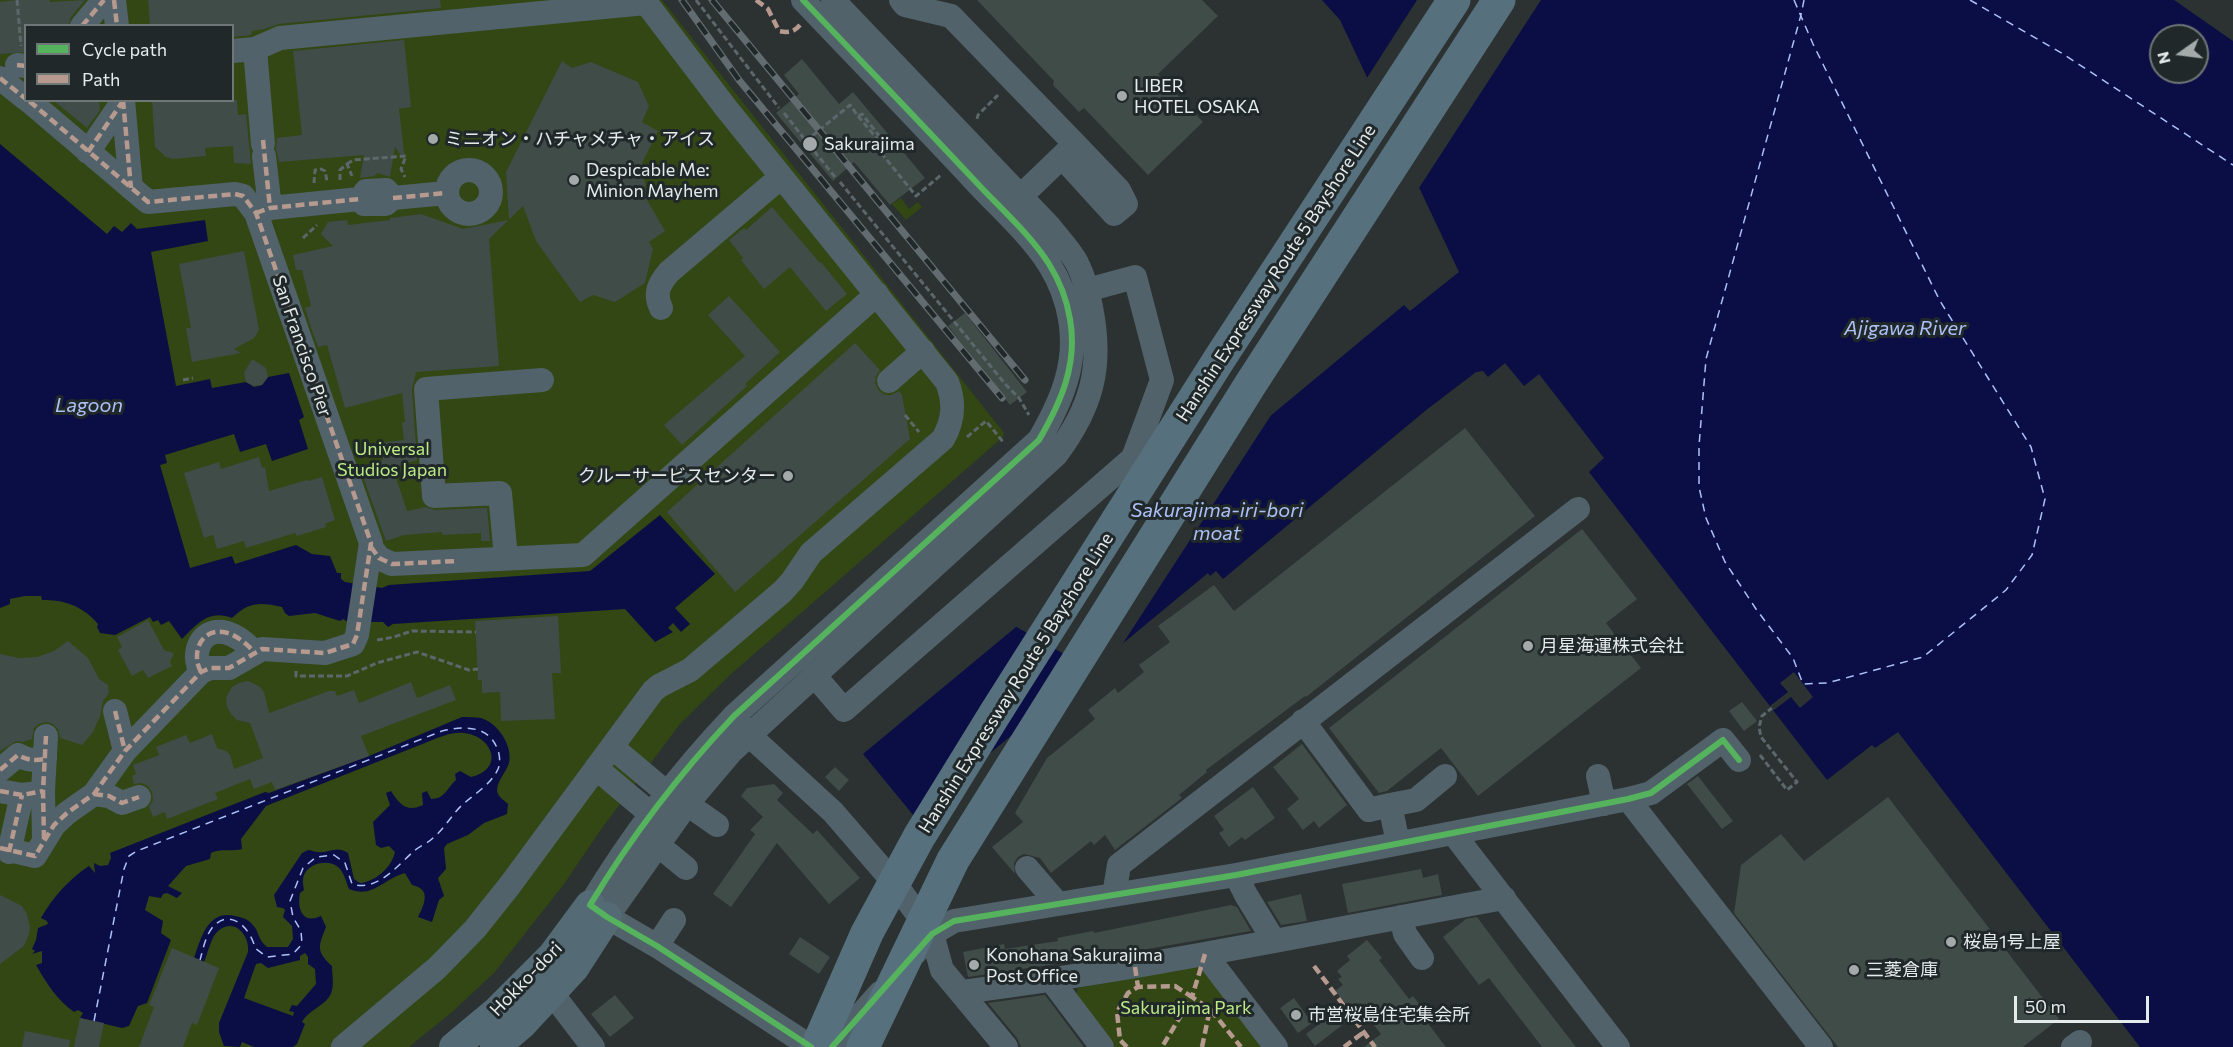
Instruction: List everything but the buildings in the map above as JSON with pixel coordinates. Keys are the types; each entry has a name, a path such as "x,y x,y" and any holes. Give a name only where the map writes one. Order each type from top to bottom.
{"highway":[{"name":"Hanshin Expressway Route 5 Bayshore Line","path":"817,1047 867,933 919,837 1207,378 1454,0"},
{"path":"863,1047 953,860 1244,395 1499,0"}],"main road":[{"name":"Hokko-dori","path":"495,1047 522,1024 573,968 598,911"},
{"name":"Hokko-dori","path":"454,1047 496,1012 598,911"}],"street":[{"path":"84,24 104,0"},
{"path":"114,0 117,24"},
{"path":"598,911 657,845 677,799 702,751 734,716 1039,440 1062,398 1070,374 1071,320 1062,291 1049,264 1034,244 955,159 803,0"},
{"path":"598,911 612,868 652,815 677,799 731,752 1017,493 1056,455 1074,431 1086,405 1096,366 1096,331 1087,290 1076,262 1049,226 833,0"},
{"path":"901,0 905,5 951,16 1069,150 1021,196"},
{"path":"243,50 280,38 645,1 781,177 923,351 947,382 951,393 952,418 943,439 811,553 782,592 690,670 658,686 653,691 498,900 458,948 416,987 343,1047"},
{"name":"San Francisco Pier","path":"243,50 263,147 263,211 371,547"},
{"path":"14,70 24,95"},
{"path":"28,102 148,202 236,194 243,196 263,211 360,199 364,204 371,206 386,204 400,189 446,194"},
{"path":"88,152 122,102"},
{"path":"123,102 131,188"},
{"path":"661,308 657,299 658,288 669,272 781,177"},
{"path":"814,675 844,710 1133,458 1162,380 1135,277 1087,290"},
{"path":"371,547 379,558 392,564 583,555 878,294"},
{"path":"889,381 923,351"},
{"path":"506,558 500,493 434,496 426,389 542,380"},
{"path":"1114,895 1119,865 1578,509"},
{"path":"0,770 18,755 36,761 46,748 22,792 5,850 34,856 44,839 67,813 94,794 125,752 201,672 210,668 226,669 262,649 325,653 353,644 357,634 371,547"},
{"path":"201,672 196,660 197,647 211,634 217,632 230,634 255,653"},
{"path":"116,711 125,752"},
{"path":"734,716 749,735 833,812 896,885 932,934 942,969 1006,1047"},
{"path":"1303,721 1369,810 1416,800 1445,776"},
{"path":"832,1047 932,934 954,921 1236,875 1628,799 1651,793 1723,740 1750,758"},
{"path":"612,747 677,799 717,825"},
{"path":"597,768 652,815"},
{"path":"1598,776 1604,804"},
{"path":"22,792 44,839"},
{"path":"94,794 109,796 122,803 139,796"},
{"path":"1628,799 1821,1047"},
{"path":"1390,805 1398,843"},
{"path":"1454,833 1618,1047"},
{"path":"657,845 686,868"},
{"path":"1028,868 1058,904"},
{"path":"1236,875 1274,941"},
{"path":"879,902 896,885"},
{"path":"962,992 1052,981 1504,898"},
{"path":"598,911 657,946 811,1047"},
{"path":"1401,917 1405,934 1422,958"},
{"path":"657,946 674,920"},
{"path":"1205,954 1276,1047"},
{"path":"1052,981 1102,1047"},
{"path":"551,992 593,1047"}],"path":[{"path":"14,70 21,57 17,0"},
{"path":"696,0 779,108"},
{"path":"976,121 978,115 995,98"},
{"path":"806,141 850,105 858,116 862,114 880,137 874,144 916,196 942,173"},
{"path":"784,113 835,177"},
{"path":"346,164 353,160 406,156 400,169 400,189"},
{"path":"840,182 1019,398 1029,415"},
{"path":"183,380 193,378"},
{"path":"905,415 922,436"},
{"path":"966,438 986,421 1005,445"},
{"path":"353,644 394,637 412,631 476,632"},
{"path":"296,676 347,676 377,663 417,652 469,670 478,669"},
{"path":"1750,758 1787,790 1797,782 1761,737 1759,727 1762,716 1772,708"}],"green space":[{"name":"Universal Studios Japan","path":"0,0 662,0 1004,433 1003,437 730,675 680,724 602,828 564,884 494,973 452,1012 409,1047 0,1047"},
{"path":"901,198 909,209 918,202 922,207 906,220 892,204"},
{"name":"Sakurajima Park","path":"1195,966 1207,970 1265,1047 1112,1047 1075,998 1078,988"}],"water":[{"name":"Ajigawa River","path":"1322,0 2174,0 2209,24 2149,24 2149,84 2209,84 2209,24 2233,41 2233,1047 2140,1047 1898,732 1875,748 1872,745 1827,780 1589,472 1604,458 1539,374 1524,386 1505,363 1488,377 1483,371 1476,372 1425,411 1223,579 1216,571 1210,576 1208,573 914,816 863,754 1404,305 1410,311 1459,272 1340,20"},
{"name":"Lagoon","path":"0,144 107,234 114,226 122,232 131,223 137,229 205,220 208,241 151,252 176,386 210,379 212,388 246,382 254,387 262,385 268,377 289,373 304,417 299,420 308,449 272,461 266,444 240,452 234,434 165,455 167,463 160,465 190,568 232,556 235,564 296,545 312,554 330,556 337,573 341,573 341,579 345,582 382,588 389,585 590,571 660,515 715,574 675,608 690,624 681,632 673,623 668,628 673,632 655,642 625,609 393,624 388,627 383,622 348,622 343,619 340,621 315,613 289,616 282,607 261,604 249,606 232,618 217,615 210,617 198,623 182,639 169,621 161,625 158,620 153,622 150,617 115,635 100,633 98,624 87,613 73,605 42,600 41,596 10,599 10,604 0,608"},
{"path":"462,717 481,718 498,730 509,750 509,763 497,790 508,804 507,814 484,823 468,835 447,844 444,848 446,869 438,878 444,896 439,900 432,922 418,917 424,903 424,894 418,887 412,885 405,873 364,892 349,889 342,872 338,867 329,863 314,865 306,871 303,879 304,890 300,893 300,909 305,917 321,916 326,927 320,948 323,956 332,966 333,985 327,1000 302,1022 305,1024 297,1044 293,1047 254,1047 242,1042 240,1047 224,1046 219,1032 219,1023 248,952 248,946 240,930 230,926 224,927 213,937 204,962 194,958 207,927 218,917 226,915 240,917 252,924 267,947 288,947 293,939 292,926 283,917 285,910 277,907 274,895 302,853 308,850 343,851 348,853 354,879 360,883 377,877 387,868 395,852 389,846 381,848 376,845 373,822 390,805 386,793 391,791 400,803 408,808 417,807 423,805 422,793 427,791 431,799 440,797 456,780 455,774 460,771 471,777 482,773 489,767 491,753 488,746 473,735 455,733 434,739 266,806 241,839 242,849 214,852 211,853 210,859 186,866 168,886 182,893 177,898 167,893 161,898 149,896 145,910 163,921 161,933 171,940 147,1003 138,1006 129,1026 122,1028 80,1018 83,1013 78,1010 74,1012 62,1002 44,979 36,965 42,963 42,951 32,954 35,951 32,949 38,928 48,924 41,918 62,889 89,866 95,873 94,863 100,866 108,865 111,858 110,853 265,792 269,793 369,756","holes":["305,953 308,957 308,964 315,969 316,984 297,1006 292,1005 289,1011 294,1012 293,1016 244,998 256,964 261,963 268,968 300,960 300,956"]}],"pier":[{"path":"1417,0 1541,0 1417,191 1365,81"},
{"path":"1277,406 1118,651 1094,671 1013,625"},
{"path":"1794,672 1813,697 1800,708 1791,697 1774,710 1770,706 1788,692 1780,683"}],"ferry route":[{"path":"1794,0 1813,44 1940,301 2031,447 2045,499 2032,555 2006,590 1923,657 1827,683 1803,684 1793,658 1756,609 1725,562 1706,518 1699,487 1699,446 1706,359 1801,15 1804,0"},
{"path":"1970,0 2063,54 2233,165"},
{"path":"94,1021 124,869 129,856 442,731 458,728 474,729 488,735 493,740 500,760 494,776 461,806 437,834 386,876 370,884 352,884 345,863 334,855 316,857 303,868 290,901 293,917 301,931 302,944 293,954 267,957 255,948 249,934 239,923 226,919 212,928 204,944 200,960"}],"railway":[{"path":"682,0 739,80 1002,398"},
{"path":"712,0 1025,380"}],"marked path":[{"path":"84,24 104,0"},
{"path":"114,0 117,24"},
{"path":"756,0 768,9 779,31 791,31 800,25"},
{"path":"17,65 24,66"},
{"path":"0,78 24,97"},
{"path":"0,848 35,856 54,825 94,794 125,751 201,672 210,668 229,668 262,649 325,653 353,644 357,635 371,543 256,213 243,196 235,194 148,202 30,102"},
{"path":"88,152 122,102"},
{"path":"123,102 131,188"},
{"path":"263,140 270,208"},
{"path":"393,198 446,193"},
{"path":"256,213 270,208 360,199"},
{"path":"371,547 379,558 392,564 458,561"},
{"path":"201,672 198,665 198,651 200,644 208,634 223,632 237,637 255,653"},
{"path":"115,711 125,751"},
{"path":"44,839 43,791 46,736"},
{"path":"0,770 18,755 31,760 45,759"},
{"path":"0,791 22,795 43,791"},
{"path":"94,794 109,796 122,803 139,797"},
{"path":"9,852 22,795"},
{"path":"1205,954 1192,997 1210,1009 1241,1047"},
{"path":"1314,966 1375,1047"},
{"path":"1135,967 1138,987"},
{"path":"1127,1047 1120,1040 1117,1012 1128,993 1138,987 1175,986 1192,997 1162,1047"},
{"path":"1202,1047 1210,1009"},
{"path":"1344,1047 1364,1032"}],"cycle path":[{"path":"803,0 1033,242 1049,264 1065,298 1072,336 1072,352 1066,382 1039,440 734,716 657,806 590,905 811,1047"},
{"path":"832,1047 932,934 954,921 1236,875 1628,799 1651,793 1723,740 1739,760"}],"place":[{"name":"LIBER HOTEL OSAKA","path":"1122,96"},
{"name":"ミニオン・ハチャメチャ・アイス","path":"433,139"},
{"name":"Sakurajima","path":"810,144"},
{"name":"Despicable Me: Minion Mayhem","path":"574,180"},
{"name":"クルーサービスセンター","path":"788,476"},
{"name":"月星海運株式会社","path":"1528,646"},
{"name":"桜島1号上屋","path":"1951,942"},
{"name":"Konohana Sakurajima Post Office","path":"974,965"},
{"name":"三菱倉庫","path":"1854,970"},
{"name":"市営桜島住宅集会所","path":"1296,1015"}],"water label":[{"name":"Sakurajima-iri-bori moat","path":"1217,522"}]}
